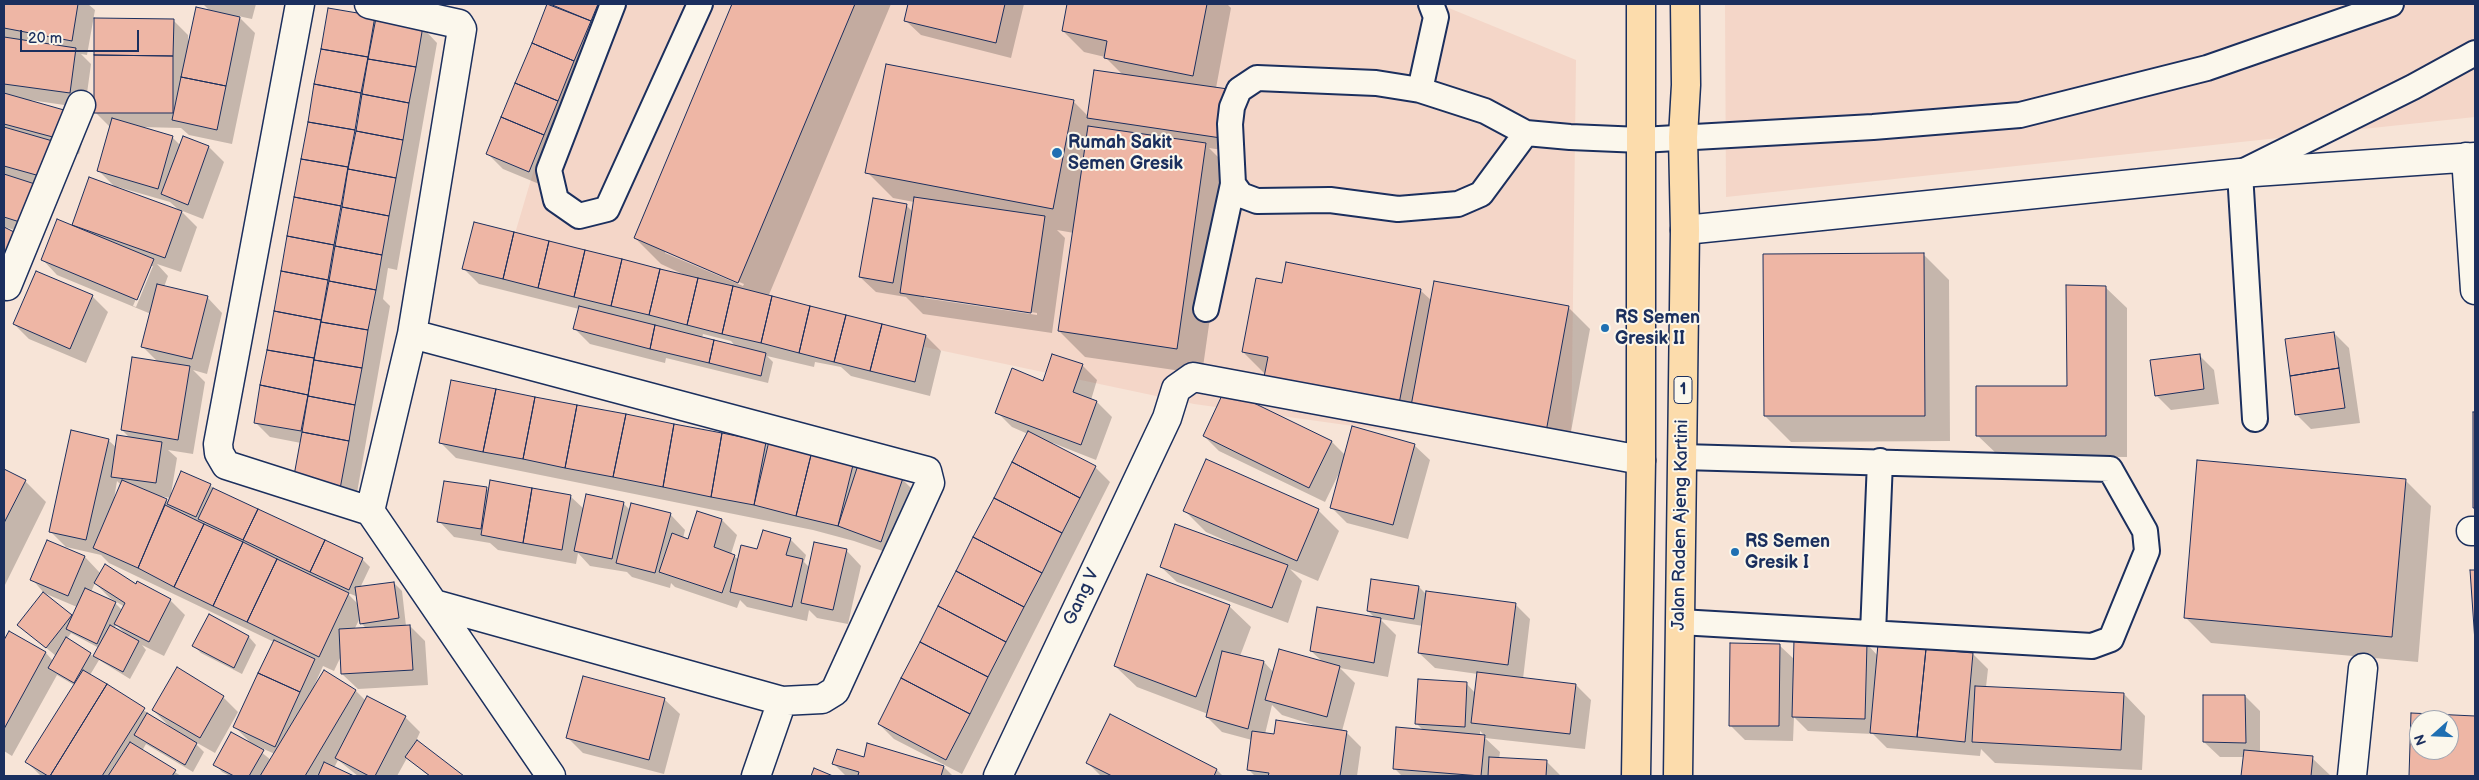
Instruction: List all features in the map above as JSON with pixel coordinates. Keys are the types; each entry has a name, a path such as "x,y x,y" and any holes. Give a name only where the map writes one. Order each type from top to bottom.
{"highway":[{"path":"1636,776 1641,460 1641,4"},
{"name":"Jalan Raden Ajeng Kartini","path":"1678,776 1685,230 1683,137 1686,86 1685,4"},
{"path":"1637,670 1679,671"}],"street":[{"path":"300,4 218,444 219,453 226,465 370,511 551,776"},
{"path":"370,4 459,24 462,29 412,334 370,511"},
{"path":"4,285 7,286 81,105"},
{"path":"1685,230 2240,173 2470,157 2475,290"},
{"path":"412,334 927,471 930,483 835,691 822,699 782,701 434,604"},
{"name":"Gang V","path":"998,776 1167,418 1176,389 1193,377 1641,460"},
{"path":"2352,776 2363,668"},
{"path":"756,776 782,701"}],"lane":[{"path":"613,4 549,170 556,200 579,216 607,208 700,4"},
{"path":"1420,90 1436,17 1431,4"},
{"path":"1206,310 1233,184 1230,124 1232,107 1239,90 1257,78 1376,83 1420,90 1485,112 1526,133 1641,140 2020,116 2207,68 2391,4"},
{"path":"2256,420 2240,173 2413,87 2475,53"},
{"path":"1233,184 1241,195 1257,201 1330,200 1398,209 1458,204 1481,194 1526,133"},
{"path":"1680,622 2092,646 2111,639 2147,550 2145,530 2110,469 1682,457"},
{"path":"1873,633 1880,462"}],"shaded area":[{"name":"Rumah Sakit Semen Gresik","path":"583,4 1439,4 1576,60 1571,456 1194,404 901,342 511,247"},
{"path":"1725,4 2475,4 2475,117 1726,197"}],"building":[{"path":"4,4 78,4 72,41 4,28"},
{"path":"547,4 591,21 574,61 532,43"},
{"path":"550,4 598,4 591,21"},
{"path":"732,4 855,4 738,283 634,238"},
{"path":"908,4 1005,4 996,43 904,21"},
{"path":"1067,4 1207,4 1193,76 1104,58 1107,41 1062,31"},
{"path":"196,7 240,17 226,86 181,77"},
{"path":"328,8 375,16 368,57 321,49"},
{"path":"94,18 174,19 173,56 94,55"},
{"path":"376,18 423,26 416,67 368,59"},
{"path":"4,37 76,48 70,93 4,84"},
{"path":"532,43 574,61 558,101 515,83"},
{"path":"321,49 368,57 361,93 314,84"},
{"path":"94,55 173,56 173,113 94,113"},
{"path":"368,59 416,67 409,103 362,94"},
{"path":"886,64 1074,100 1053,209 865,173"},
{"path":"1094,70 1228,89 1221,138 1087,118"},
{"path":"181,77 226,86 217,130 172,120"},
{"path":"515,83 558,101 544,135 501,117"},
{"path":"314,84 361,93 355,130 308,122"},
{"path":"4,93 71,112 64,140 4,124"},
{"path":"362,94 409,103 403,140 356,131"},
{"path":"501,117 544,135 529,172 486,154"},
{"path":"112,118 173,136 158,189 97,171"},
{"path":"308,122 355,130 348,167 301,159"},
{"path":"1088,126 1206,143 1177,349 1058,331"},
{"path":"4,127 56,142 47,178 4,166"},
{"path":"356,131 403,140 396,178 348,169"},
{"path":"183,136 209,146 188,205 161,194"},
{"path":"301,159 348,167 341,206 294,197"},
{"path":"348,169 396,178 389,216 342,207"},
{"path":"4,174 38,185 26,224 4,217"},
{"path":"89,177 182,211 165,258 72,225"},
{"path":"294,197 341,206 334,245 287,236"},
{"path":"914,197 1045,216 1031,313 900,293"},
{"path":"873,198 907,204 893,283 859,277"},
{"path":"342,207 389,216 382,255 335,246"},
{"path":"57,219 154,259 137,300 41,260"},
{"path":"474,222 514,232 503,279 462,269"},
{"path":"4,227 22,236 4,270"},
{"path":"514,232 549,241 538,288 503,279"},
{"path":"287,236 334,245 328,280 281,271"},
{"path":"549,241 585,250 574,297 538,288"},
{"path":"335,246 382,255 376,290 329,281"},
{"path":"585,250 622,259 611,306 574,297"},
{"path":"1924,253 1925,416 1764,416 1763,254"},
{"path":"622,259 660,269 649,315 611,306"},
{"path":"1286,262 1421,289 1398,409 1263,382 1268,357 1242,352 1256,278 1282,283"},
{"path":"660,269 698,278 687,325 649,315"},
{"path":"36,271 93,295 70,349 13,324"},
{"path":"281,271 328,280 321,320 274,311"},
{"path":"698,278 733,286 722,334 687,325"},
{"path":"329,281 376,290 368,330 321,322"},
{"path":"1434,281 1569,306 1546,432 1411,406"},
{"path":"157,284 208,296 192,359 141,347"},
{"path":"2066,285 2106,286 2106,436 1976,436 1976,386 2067,386"},
{"path":"733,286 772,296 761,343 722,334"},
{"path":"772,296 810,306 799,353 761,343"},
{"path":"579,306 655,325 650,349 573,329"},
{"path":"810,306 846,315 834,362 799,353"},
{"path":"274,311 321,320 314,358 267,350"},
{"path":"846,315 882,324 870,371 834,362"},
{"path":"321,322 368,330 362,368 314,360"},
{"path":"882,324 926,335 915,382 870,371"},
{"path":"655,325 714,340 709,363 650,349"},
{"path":"2334,332 2339,368 2290,376 2285,339"},
{"path":"714,340 766,353 761,376 709,363"},
{"path":"267,350 314,358 308,395 260,385"},
{"path":"1052,354 1083,364 1073,392 1097,401 1081,445 995,413 1012,368 1043,381"},
{"path":"2200,354 2204,389 2155,396 2150,360"},
{"path":"132,357 190,366 178,440 121,430"},
{"path":"314,360 362,368 355,405 308,396"},
{"path":"2339,368 2345,408 2295,415 2290,376"},
{"path":"451,380 496,389 483,452 439,443"},
{"path":"260,385 308,395 301,431 254,423"},
{"path":"496,389 535,397 523,459 483,452"},
{"path":"1225,389 1332,441 1309,488 1203,436"},
{"path":"308,396 355,405 349,441 302,432"},
{"path":"535,397 577,405 565,468 523,459"},
{"path":"577,405 626,414 613,477 565,468"},
{"path":"2473,412 2475,412 2475,508 2473,508"},
{"path":"626,414 674,424 663,487 613,477"},
{"path":"674,424 722,433 711,497 663,487"},
{"path":"1352,426 1415,444 1393,525 1330,508"},
{"path":"71,430 109,439 86,540 49,532"},
{"path":"1028,431 1096,466 1080,498 1012,462"},
{"path":"302,432 349,441 340,489 293,481"},
{"path":"722,433 766,442 754,505 711,497"},
{"path":"117,435 162,442 156,483 111,477"},
{"path":"769,441 812,451 796,516 754,505"},
{"path":"812,451 854,461 838,526 796,516"},
{"path":"1206,459 1319,509 1297,561 1183,511"},
{"path":"2197,460 2406,479 2392,637 2184,618"},
{"path":"859,462 903,478 881,542 838,526"},
{"path":"1012,462 1080,498 1062,533 994,498"},
{"path":"4,469 26,480 4,523"},
{"path":"181,471 211,484 196,517 167,504"},
{"path":"122,480 167,499 138,568 93,548"},
{"path":"490,480 532,488 523,543 481,535"},
{"path":"444,481 487,487 481,529 437,522"},
{"path":"213,488 258,509 243,540 198,519"},
{"path":"532,488 571,495 562,550 523,543"},
{"path":"586,494 624,502 612,559 574,551"},
{"path":"994,498 1062,533 1042,573 973,537"},
{"path":"631,503 671,513 655,573 616,563"},
{"path":"165,505 204,524 174,587 138,568"},
{"path":"258,509 325,540 310,572 243,540"},
{"path":"697,511 722,519 714,547 735,555 722,593 659,572 672,533 688,539"},
{"path":"204,524 243,542 213,606 174,587"},
{"path":"1175,524 1288,565 1272,608 1160,567"},
{"path":"763,530 791,538 786,555 803,559 792,607 730,592 741,545 757,549"},
{"path":"973,537 1042,573 1024,607 956,571"},
{"path":"47,540 85,556 68,596 30,580"},
{"path":"325,540 363,558 349,590 310,572"},
{"path":"243,542 277,559 247,622 213,606"},
{"path":"814,542 847,549 833,610 801,603"},
{"path":"277,559 349,593 319,657 247,622"},
{"path":"105,564 136,584 137,581 171,599 149,642 114,624 125,603 94,583"},
{"path":"2470,570 2475,570 2475,642"},
{"path":"956,571 1024,607 1006,642 938,606"},
{"path":"1147,574 1230,605 1196,697 1114,666"},
{"path":"1371,579 1419,586 1414,619 1367,611"},
{"path":"394,582 399,618 360,624 355,587"},
{"path":"85,588 116,602 97,644 66,629"},
{"path":"1426,591 1516,603 1508,665 1418,653"},
{"path":"43,592 72,615 46,648 17,625"},
{"path":"938,606 1006,642 988,677 920,642"},
{"path":"1317,607 1381,618 1374,663 1310,651"},
{"path":"209,614 249,636 234,668 192,646"},
{"path":"110,625 139,641 123,672 93,656"},
{"path":"410,625 413,670 341,674 339,629"},
{"path":"9,631 46,652 4,729 4,640"},
{"path":"66,637 91,653 74,683 48,668"},
{"path":"274,640 315,659 300,692 258,673"},
{"path":"1794,640 1867,643 1865,719 1792,717"},
{"path":"920,642 988,677 970,714 901,678"},
{"path":"1730,643 1780,644 1779,726 1729,726"},
{"path":"1878,644 1926,649 1917,737 1870,733"},
{"path":"1279,649 1340,666 1327,717 1265,700"},
{"path":"1926,649 1973,653 1965,742 1917,737"},
{"path":"1222,651 1264,661 1248,729 1206,717"},
{"path":"177,667 224,696 200,738 152,710"},
{"path":"83,670 107,684 50,776 48,776 25,762"},
{"path":"324,670 356,690 305,776 260,776"},
{"path":"1477,672 1576,684 1570,734 1471,723"},
{"path":"258,673 300,692 275,747 233,727"},
{"path":"583,676 665,698 649,760 566,738"},
{"path":"901,678 970,714 946,760 878,724"},
{"path":"1418,679 1467,682 1465,727 1415,724"},
{"path":"107,684 145,708 102,776 50,776"},
{"path":"1975,686 2124,693 2121,750 1972,742"},
{"path":"2203,695 2245,695 2246,743 2203,742"},
{"path":"367,696 406,716 375,776 369,776 335,758"},
{"path":"147,713 197,743 185,765 134,735"},
{"path":"1110,714 1217,769 1214,776 1112,776 1086,763"},
{"path":"2459,715 2475,716 2475,776 2409,776 2410,760 2459,760"},
{"path":"1276,720 1347,731 1340,776 1268,776 1269,773 1247,770 1252,731 1274,734"},
{"path":"1396,727 1485,735 1481,776 1393,769"},
{"path":"231,732 264,750 249,776 234,776 213,765"},
{"path":"417,740 464,776 430,776 405,757"},
{"path":"130,742 176,770 172,776 108,776"},
{"path":"867,743 944,766 941,776 861,776 858,775 859,772 832,764 837,749 864,757"},
{"path":"2244,750 2313,756 2311,776 2241,776"},
{"path":"1489,757 1547,760 1546,776 1488,776"},
{"path":"324,762 354,776 318,776"},
{"path":"814,768 833,776 811,776"}],"place":[{"name":"Rumah Sakit Semen Gresik","path":"1057,153"},
{"name":"RS Semen Gresik II","path":"1605,328"},
{"name":"RS Semen Gresik I","path":"1735,552"}]}
